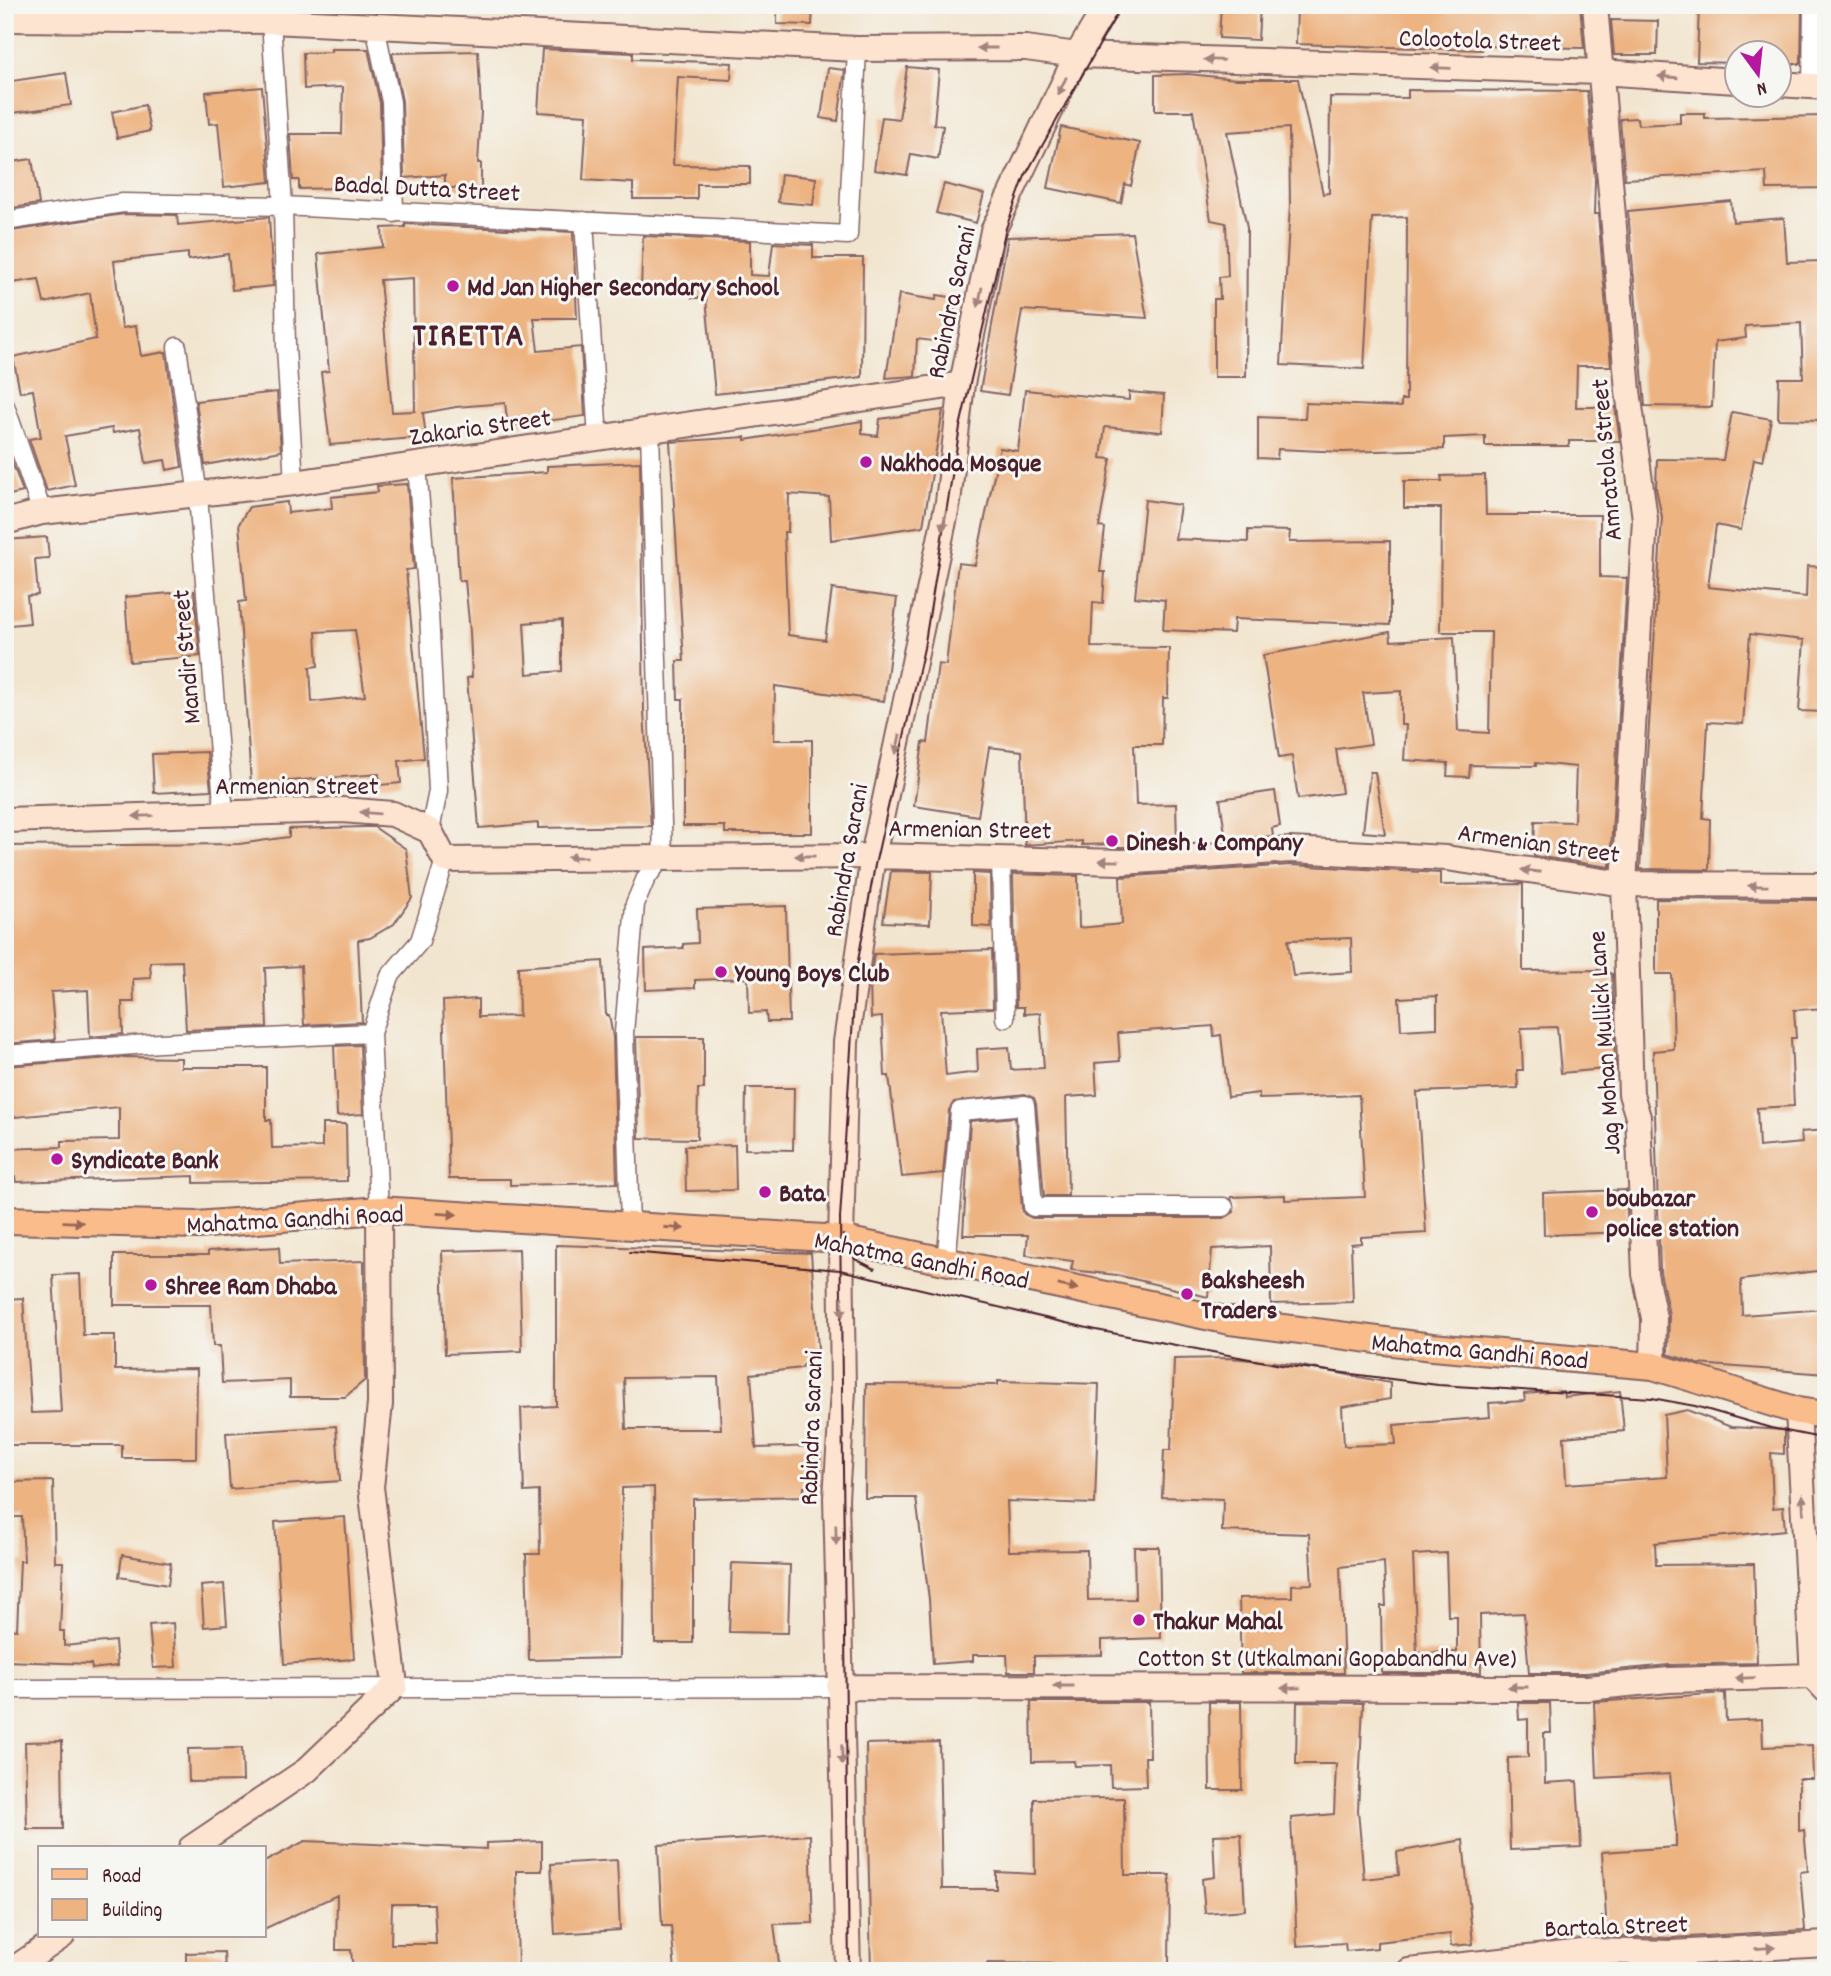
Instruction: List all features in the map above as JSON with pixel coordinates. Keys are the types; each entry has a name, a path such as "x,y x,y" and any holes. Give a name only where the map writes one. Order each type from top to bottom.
{"main road":[{"name":"Mahatma Gandhi Road","path":"5,1220 197,1225 379,1210 841,1239 1230,1321 1432,1347 1653,1366 1798,1411 1826,1415"}],"street":[{"name":"Rabindra Sarani","path":"848,1971 836,1498 843,1391 841,1239 846,1042 873,856 948,502 962,384 993,231 1077,55 1107,5"},
{"name":"Amratola Street","path":"1595,5 1628,391 1645,519 1624,884"},
{"path":"1792,85 1819,87 1813,5"},
{"name":"Colootola Street","path":"5,19 271,21 370,16 857,49 1026,48 1077,55 1600,72 1722,80"},
{"path":"370,16 391,102 394,213"},
{"path":"271,21 284,206 286,347 294,483"},
{"name":"Badal Dutta Street","path":"5,221 123,203 284,206 848,235 857,49"},
{"path":"584,220 598,439"},
{"name":"Mandir Street","path":"177,347 198,496 224,814"},
{"name":"Zakaria Street","path":"5,522 42,512 294,483 962,384"},
{"path":"5,406 10,433 42,512"},
{"path":"630,1226 624,1033 634,916 638,893 663,856 650,432"},
{"path":"395,1686 371,1487 380,1404 379,1210 371,1033 390,976 420,941 445,860 429,831 438,791 429,612 416,466"},
{"name":"Armenian Street","path":"5,820 342,810 393,814 429,831"},
{"name":"Armenian Street","path":"445,860 873,856 1123,862 1290,850 1446,858 1624,884 1826,885"},
{"path":"1001,859 1005,1018"},
{"name":"Jag Mohan Mullick Lane","path":"1624,884 1631,1094 1638,1117 1646,1274 1654,1318 1653,1366"},
{"path":"5,1055 160,1042 371,1033"},
{"path":"946,1263 960,1111 1025,1104 1033,1207 1224,1207"},
{"name":"Cotton St (Utkalmani Gopabandhu Ave)","path":"839,1687 1165,1686 1204,1690 1368,1686 1587,1688 1669,1680 1820,1683 1798,1411"},
{"path":"194,1846 307,1770 395,1686"},
{"path":"5,1689 839,1687"},
{"path":"11,1971 59,1938"},
{"name":"Bartala Street","path":"1418,1970 1591,1951 1672,1962 1826,1944"}],"building":[{"path":"777,5 813,5 812,25 777,24"},
{"path":"1221,5 1260,5 1258,40 1219,38"},
{"path":"1297,5 1580,5 1584,48 1482,46 1482,50 1296,44"},
{"path":"1699,5 1802,8 1801,64 1792,64 1792,38 1722,38 1722,63 1697,62"},
{"path":"1611,20 1658,21 1657,55 1614,55"},
{"path":"331,49 368,49 380,103 382,187 299,189 299,180 293,180 290,134 342,134 343,87 304,89 303,53 331,52"},
{"path":"542,49 633,53 633,59 732,63 731,80 678,77 673,165 750,166 750,184 697,184 697,199 633,199 633,183 583,180 587,115 538,112"},
{"path":"478,51 481,112 478,163 481,163 481,188 445,188 445,175 404,178 402,101 392,53"},
{"path":"907,67 939,70 934,124 943,126 938,159 911,154 907,175 874,170 882,117 899,119"},
{"path":"828,68 845,70 838,121 821,118"},
{"path":"66,73 71,105 5,114 5,82"},
{"path":"1188,74 1236,79 1298,79 1323,194 1329,193 1330,97 1408,98 1408,90 1587,91 1595,180 1594,214 1598,214 1611,366 1577,366 1576,407 1615,407 1620,441 1569,441 1569,446 1485,446 1485,436 1444,438 1444,449 1343,452 1278,449 1277,459 1258,458 1258,417 1305,419 1306,403 1401,407 1401,400 1406,400 1407,217 1372,218 1364,369 1281,365 1290,205 1289,128 1227,132 1247,228 1246,377 1214,377 1214,299 1220,299 1219,277 1228,276 1226,223 1211,220 1193,111 1155,111 1155,75"},
{"path":"262,87 270,182 224,187 218,123 209,124 206,92"},
{"path":"145,105 150,131 117,138 112,112"},
{"path":"1680,113 1705,113 1705,118 1826,116 1826,188 1767,189 1766,172 1625,179 1620,119 1637,118 1638,125 1680,123"},
{"path":"1061,127 1140,143 1131,186 1125,184 1121,203 1048,188"},
{"path":"32,159 39,204 5,209 5,163"},
{"path":"781,174 816,178 813,205 778,202"},
{"path":"944,184 984,194 976,223 936,213"},
{"path":"1731,201 1733,222 1784,218 1787,262 1826,261 1826,351 1821,420 1778,419 1779,378 1803,378 1801,323 1745,326 1746,338 1715,342 1712,407 1645,406 1628,211"},
{"path":"124,214 177,215 178,225 269,217 273,286 232,290 228,254 188,260 188,253 114,261 122,328 136,326 141,356 166,352 182,467 167,470 165,460 146,463 140,428 113,433 112,428 65,436 75,485 47,491 29,439 41,437 33,390 20,392 13,357 96,339 90,293 44,303 39,279 5,284 5,262 9,262 5,232"},
{"path":"405,224 573,232 577,318 534,318 538,351 581,347 585,416 508,426 505,403 456,407 423,413 426,437 330,445 321,372 329,371 318,254 383,247 382,228 405,227","holes":["413,278 415,411 392,412 380,280"]},
{"path":"1132,233 1147,318 1022,310 1008,395 980,391 1008,237"},
{"path":"643,236 750,241 750,275 769,276 773,243 813,245 813,258 863,258 862,377 715,394 706,298 692,298 693,291 641,288"},
{"path":"899,294 936,300 937,295 956,298 950,343 917,339 915,376 886,378"},
{"path":"1025,390 1129,400 1129,392 1164,395 1162,432 1105,427 1101,458 1111,459 1099,527 1105,528 1100,572 1105,572 1103,603 1093,602 1091,647 1169,648 1168,698 1163,698 1162,745 1134,745 1136,805 1176,804 1177,843 1123,847 1118,847 1118,844 1082,845 1082,841 1025,845 1022,751 989,747 978,816 914,806 923,742 928,743 938,664 946,665 958,563 975,565 1000,448 1018,451"},
{"path":"277,392 281,451 205,465 196,401"},
{"path":"943,410 923,526 831,540 829,497 789,494 788,532 784,532 788,635 825,640 832,589 897,598 884,701 775,686 774,740 812,740 812,833 725,833 725,826 683,826 683,699 678,699 677,661 684,661 670,442 745,437 745,440 862,421 862,434 878,436 880,419"},
{"path":"1732,412 1771,419 1763,461 1754,459 1741,530 1716,525 1708,587 1806,597 1807,566 1826,567 1826,712 1799,711 1804,640 1750,634 1743,724 1708,722 1703,818 1710,819 1709,870 1640,869 1662,517 1656,488 1657,459 1723,460"},
{"path":"5,443 23,492 5,496"},
{"path":"640,462 644,712 651,826 538,828 538,823 479,828 467,678 472,677 470,632 465,581 459,581 453,478 547,472 547,466","holes":["562,620 562,671 527,674 524,623"]},
{"path":"1485,475 1486,515 1600,515 1600,577 1627,578 1610,867 1534,856 1535,821 1574,822 1576,767 1536,763 1536,766 1470,765 1469,777 1447,776 1448,763 1404,760 1406,725 1401,725 1401,691 1363,693 1371,744 1336,749 1342,793 1298,799 1292,756 1279,758 1263,655 1390,632 1391,641 1454,637 1458,731 1489,733 1491,632 1440,632 1441,508 1404,508 1404,481 1442,481 1441,476"},
{"path":"407,484 414,569 406,570 424,758 399,761 401,783 380,785 379,774 251,784 239,602 246,601 239,524 249,507 287,502 288,513 332,508 331,497 378,492 377,486","holes":["355,630 365,696 312,702 310,667 318,666 316,632"]},
{"path":"1145,500 1180,505 1175,539 1248,542 1248,530 1290,531 1289,542 1390,541 1390,625 1234,619 1233,633 1163,630 1165,600 1135,597"},
{"path":"47,537 49,558 35,559 38,595 27,596 30,623 11,625 5,540"},
{"path":"194,591 200,656 130,662 125,597"},
{"path":"207,752 211,790 154,793 152,754"},
{"path":"1370,772 1375,772 1385,834 1363,832"},
{"path":"1275,791 1280,826 1272,828 1273,836 1226,840 1220,799"},
{"path":"374,827 406,849 412,898 394,924 370,938 358,940 362,1022 304,1025 301,966 265,968 267,1027 186,1030 182,961 150,962 151,978 133,979 134,1002 122,1002 123,1034 90,1037 88,990 51,992 55,1040 5,1044 5,846 239,844 289,837 289,829"},
{"path":"1290,865 1440,873 1440,885 1523,884 1523,971 1601,970 1612,974 1615,1068 1561,1073 1557,1027 1521,1028 1523,1070 1517,1070 1518,1088 1417,1092 1426,1233 1361,1237 1361,1243 1351,1244 1353,1302 1271,1304 1270,1246 1212,1249 1208,1297 1117,1275 1071,1270 1073,1261 1026,1255 1028,1235 963,1235 970,1121 1015,1117 1022,1208 1024,1214 1032,1218 1224,1218 1234,1212 1231,1197 1285,1195 1285,1200 1365,1197 1359,1095 1259,1099 1259,1093 1228,1097 1221,1035 1214,1036 1213,1026 1118,1033 1120,1061 1095,1063 1097,1095 1066,1097 1068,1196 1044,1196 1036,1104 1034,1098 1025,1094 954,1102 949,1110 943,1173 902,1177 889,1076 885,1076 882,1017 871,1018 870,979 874,954 992,950 993,1008 941,1010 946,1076 978,1072 977,1049 1009,1047 1011,1070 1044,1068 1040,1013 1024,1014 1024,1007 1016,1007 1013,874 1078,876 1079,928 1122,924 1120,877","holes":["1351,938 1352,972 1293,976 1288,940","1437,996 1437,1028 1401,1030 1399,998"]},
{"path":"891,871 932,872 930,924 883,922"},
{"path":"973,873 990,874 991,927 973,926"},
{"path":"1656,899 1826,900 1826,1008 1794,1010 1796,1038 1791,1038 1794,1106 1757,1108 1759,1147 1802,1143 1801,1132 1826,1130 1826,1270 1741,1280 1742,1315 1826,1309 1826,1374 1698,1364 1668,1354 1669,1315 1660,1272 1653,1051 1674,1049 1672,974 1656,974"},
{"path":"786,906 789,1022 767,1022 766,1012 749,1013 748,978 695,980 695,988 646,990 645,950 683,948 683,944 698,943 697,909"},
{"path":"603,961 606,1015 609,1015 613,1037 617,1183 510,1185 510,1179 449,1179 443,1001 478,999 478,1017 519,1016 518,967"},
{"path":"636,1037 704,1037 704,1089 698,1089 697,1139 639,1138"},
{"path":"360,1045 363,1114 337,1116 334,1046"},
{"path":"124,1057 181,1058 181,1067 266,1067 266,1120 271,1120 272,1148 322,1147 322,1124 346,1124 347,1181 194,1183 194,1176 16,1182 15,1177 5,1178 5,1149 62,1147 62,1141 119,1140 119,1107 5,1118 5,1066"},
{"path":"746,1088 794,1088 793,1150 745,1149"},
{"path":"735,1145 736,1190 686,1191 685,1146"},
{"name":"boubazar police station","path":"1626,1190 1628,1232 1544,1235 1543,1193"},
{"path":"556,1245 811,1253 818,1349 801,1368 751,1374 756,1448 820,1446 821,1486 804,1487 804,1496 693,1499 693,1643 655,1643 654,1487 622,1488 620,1658 529,1660 526,1554 540,1554 539,1491 524,1492 521,1408 556,1406","holes":["718,1377 721,1429 626,1429 624,1378"]},
{"path":"279,1247 280,1264 364,1261 365,1380 345,1397 290,1397 290,1380 222,1383 220,1346 213,1346 211,1305 114,1305 114,1255 208,1255 208,1251"},
{"path":"519,1249 522,1351 445,1354 442,1251"},
{"path":"80,1274 83,1335 115,1335 115,1370 197,1369 196,1458 122,1458 122,1445 5,1445 5,1299 23,1298 31,1413 61,1412 53,1275"},
{"path":"1230,1358 1292,1364 1390,1383 1390,1399 1342,1407 1344,1446 1396,1444 1394,1425 1490,1417 1489,1403 1525,1401 1524,1394 1563,1391 1564,1397 1620,1391 1624,1431 1564,1437 1566,1484 1667,1477 1664,1415 1687,1410 1731,1427 1784,1430 1784,1454 1771,1453 1773,1508 1783,1507 1785,1530 1655,1543 1656,1565 1754,1564 1757,1663 1669,1665 1586,1673 1529,1673 1524,1613 1480,1615 1481,1673 1382,1673 1381,1606 1386,1606 1384,1562 1340,1567 1344,1673 1241,1673 1239,1598 1292,1597 1292,1585 1312,1584 1309,1534 1222,1531 1223,1499 1162,1497 1164,1450 1171,1450 1174,1359","holes":["1446,1553 1448,1616 1457,1616 1457,1652 1417,1653 1413,1555"]},
{"path":"998,1381 1099,1384 1095,1504 1007,1501 1009,1551 1087,1550 1088,1600 1135,1599 1134,1547 1159,1547 1161,1638 1102,1640 1102,1655 1034,1656 1034,1672 1008,1672 1007,1655 973,1655 973,1661 933,1664 929,1599 916,1498 865,1498 866,1384 998,1385"},
{"path":"336,1426 340,1481 230,1489 226,1433"},
{"path":"53,1481 55,1562 63,1562 60,1631 64,1631 64,1646 115,1641 117,1666 92,1669 91,1664 5,1661 5,1629 17,1630 20,1561 24,1561 22,1517 9,1517 8,1482"},
{"path":"345,1517 354,1659 284,1664 275,1522"},
{"path":"122,1555 171,1563 168,1585 119,1577"},
{"path":"732,1563 790,1565 788,1633 729,1632"},
{"path":"224,1584 227,1625 204,1627 201,1586"},
{"path":"173,1623 176,1667 153,1668 149,1625"},
{"path":"1725,1693 1726,1721 1762,1719 1763,1747 1812,1745 1813,1779 1799,1779 1799,1831 1804,1830 1808,1871 1800,1872 1805,1930 1672,1938 1603,1936 1602,1917 1606,1917 1602,1852 1676,1847 1676,1831 1670,1774 1597,1778 1594,1702"},
{"path":"1031,1702 1149,1702 1150,1757 1145,1757 1146,1786 1111,1787 1110,1765 1075,1766 1074,1761 1032,1762"},
{"path":"1209,1702 1241,1702 1242,1790 1210,1790"},
{"path":"1297,1702 1363,1703 1358,1810 1364,1879 1399,1875 1397,1852 1463,1840 1473,1944 1451,1946 1450,1934 1377,1942 1377,1948 1346,1951 1345,1943 1297,1946 1291,1818 1334,1814 1336,1764 1296,1764"},
{"path":"1518,1703 1550,1703 1551,1733 1544,1733 1545,1783 1577,1781 1581,1847 1510,1850 1508,1758 1528,1757 1528,1719 1519,1720"},
{"path":"62,1741 63,1829 27,1829 25,1742"},
{"path":"939,1742 942,1889 996,1889 996,1872 1035,1874 1034,1799 1124,1798 1125,1875 1170,1875 1169,1965 987,1963 988,1967 952,1968 952,1971 871,1971 866,1744"},
{"path":"242,1748 243,1781 189,1782 188,1749"},
{"path":"1241,1834 1245,1910 1205,1913 1202,1879 1215,1877 1213,1835"},
{"path":"810,1835 813,1923 774,1924 780,1971 675,1971 671,1926 662,1926 658,1845"},
{"path":"305,1841 486,1849 486,1843 542,1841 542,1871 516,1871 518,1971 353,1971 351,1950 336,1950 337,1895 266,1928 266,1861","holes":["392,1904 434,1904 436,1944 391,1944"]},
{"path":"617,1860 620,1930 555,1934 551,1864"},
{"path":"224,1952 225,1971 186,1971 186,1953"},
{"path":"1740,1964 1740,1971 1606,1971 1605,1966 1673,1968"}],"tram line":[{"path":"849,1971 840,1218 856,972 875,865 924,648 960,427 1006,228 1025,176 1122,5"},
{"path":"843,1235 855,1259 875,1269"},
{"path":"630,1252 840,1270 1096,1330 1281,1365 1438,1385 1652,1398 1826,1439"}],"place":[{"name":"Md Jan Higher Secondary School","path":"453,286"},
{"name":"Nakhoda Mosque","path":"866,462"},
{"name":"Dinesh & Company","path":"1112,841"},
{"name":"Young Boys Club","path":"721,972"},
{"name":"Syndicate Bank","path":"57,1159"},
{"name":"Bata","path":"765,1192"},
{"name":"boubazar police station","path":"1592,1212"},
{"name":"Shree Ram Dhaba","path":"151,1285"},
{"name":"Baksheesh Traders","path":"1187,1294"},
{"name":"Thakur Mahal","path":"1139,1620"}],"district":[{"name":"TIRETTA","path":"469,333"}]}
